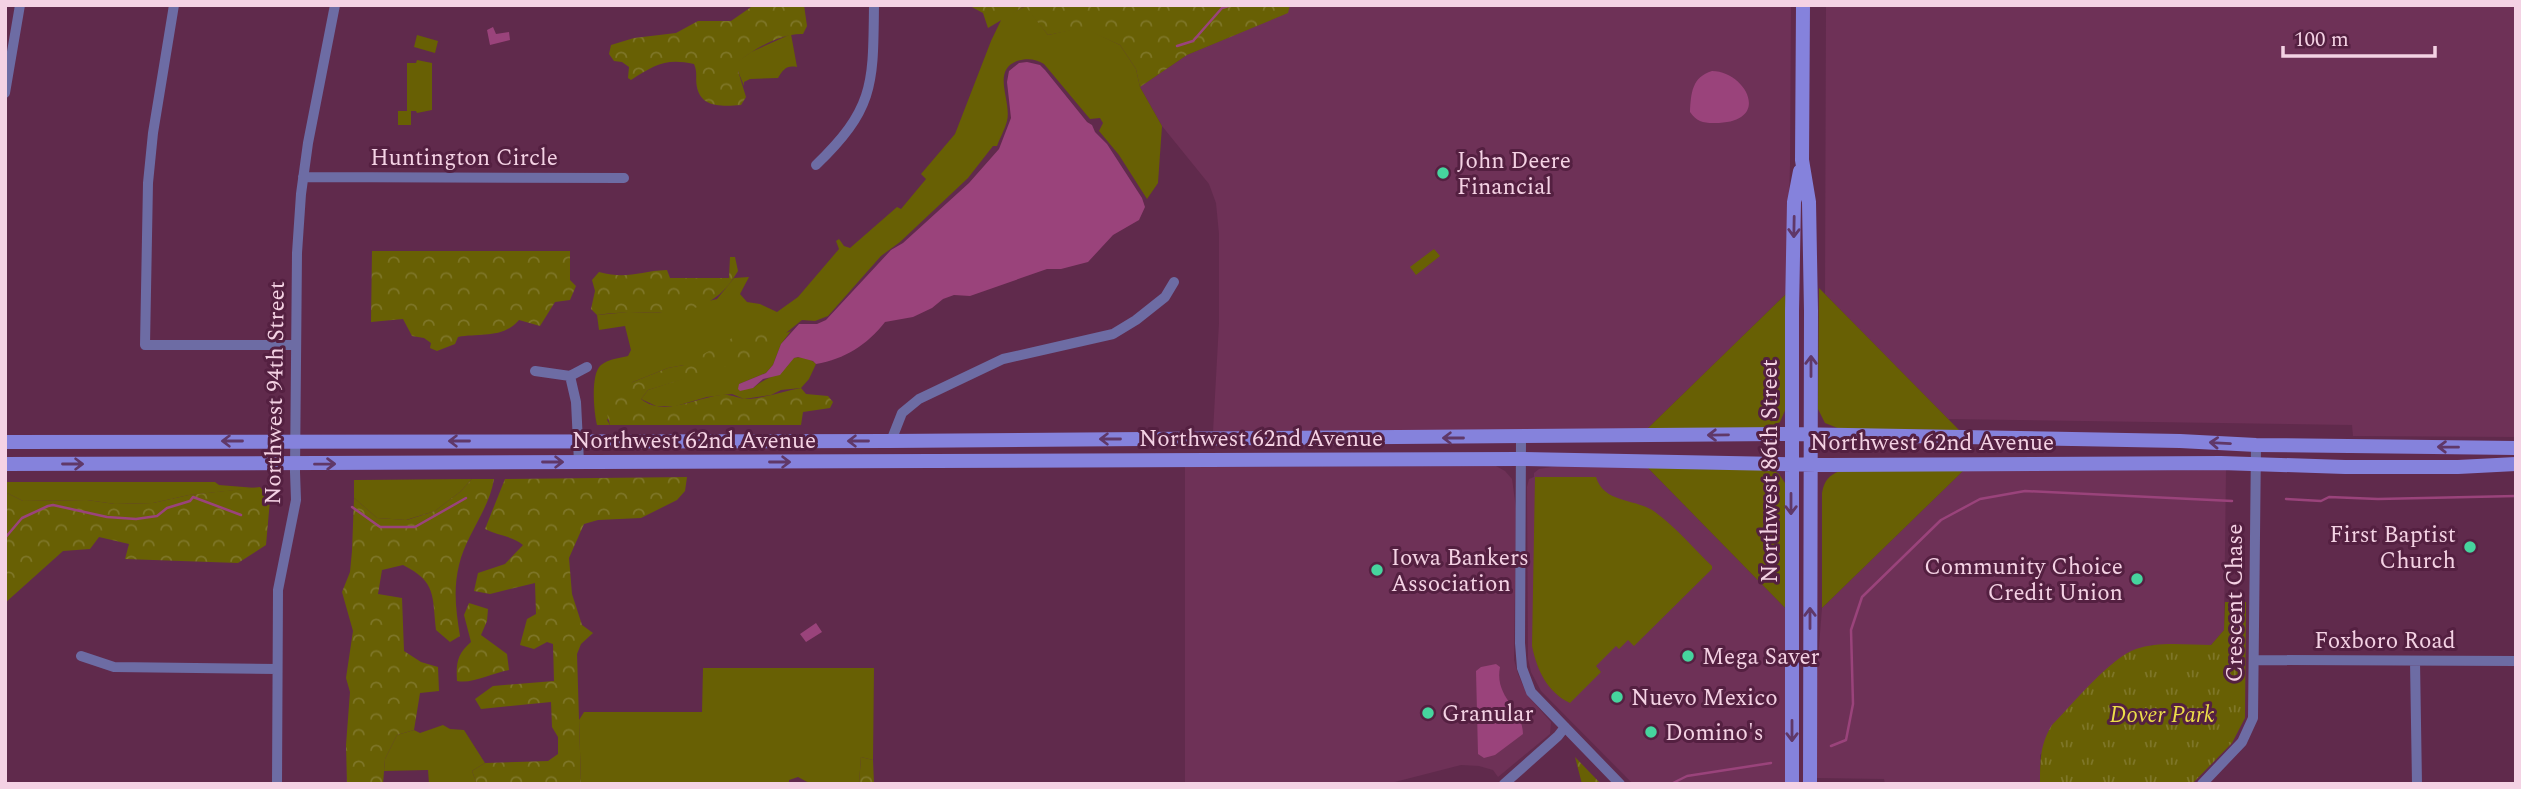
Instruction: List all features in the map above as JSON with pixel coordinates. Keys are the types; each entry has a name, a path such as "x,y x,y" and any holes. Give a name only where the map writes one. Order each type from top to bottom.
{"street":[{"path":"5,93 20,5"},
{"path":"174,5 153,133 148,183 145,345 296,345"},
{"name":"Northwest 94th Street","path":"277,784 278,590 296,500 298,236 303,177 335,5"},
{"path":"816,166 848,132 866,97 873,64 874,5"},
{"name":"Northwest 86th Street","path":"1803,5 1802,160 1809,202 1810,784"},
{"name":"Northwest 86th Street","path":"1792,784 1791,434 1794,202 1802,160"},
{"name":"Huntington Circle","path":"303,177 624,178"},
{"path":"891,441 902,413 919,398 1003,359 1113,334 1165,297 1174,282"},
{"path":"535,371 570,376 587,367"},
{"path":"570,376 576,402 579,462"},
{"name":"Northwest 62nd Avenue","path":"5,442 891,441 1791,434 2516,448"},
{"path":"1521,438 1519,475 1522,668 1531,692 1620,784"},
{"name":"Crescent Chase","path":"2202,784 2232,754 2248,732 2254,703 2256,445"},
{"name":"Northwest 62nd Avenue","path":"5,464 1521,459 1791,465 2256,464 2458,467 2516,464"},
{"path":"81,656 114,667 277,669"},
{"name":"Foxboro Road","path":"2254,660 2516,661"},
{"path":"2415,661 2417,784"},
{"path":"1504,784 1558,736 1564,727"}],"shaded area":[{"path":"1290,5 1791,5 1786,294 1646,430 1213,432 1219,323 1219,234 1216,203 1209,184 1162,126 1140,87 1187,55 1287,13"},
{"path":"1826,5 2516,5 2516,437 2353,436 2352,425 1948,419 1825,294"},
{"path":"493,27 496,34 509,32 510,40 490,45 487,30"},
{"path":"1019,63 1040,65 1045,70 1107,144 1142,198 1145,207 1139,220 1113,235 1088,262 1061,269 1047,269 970,296 954,295 943,299 913,317 885,322 871,338 846,355 816,364 813,361 794,358 780,375 763,379 753,388 740,391 739,384 766,373 773,365 781,344 799,324 817,324 826,320 891,250 903,243 969,183 999,149 1011,118 1007,82 1009,71"},
{"path":"1712,71 1735,79 1748,97 1748,107 1743,115 1732,121 1703,122 1690,112 1694,87 1700,77"},
{"path":"1563,465 1647,467 1786,609 1787,784 1633,784 1541,691 1531,672 1528,659 1527,487 1529,479 1534,477 1534,473 1539,469"},
{"path":"1496,466 1512,479 1516,508 1514,660 1527,695 1551,722 1550,734 1498,777 1493,770 1461,765 1387,784 1185,784 1185,467"},
{"path":"2226,470 2224,630 2211,645 2152,645 2040,755 2040,784 1885,784 1884,779 1816,778 1817,671 1822,608 1963,471"},
{"path":"816,623 822,632 806,642 800,634"},
{"path":"1496,664 1500,667 1501,687 1519,717 1523,734 1495,755 1484,758 1478,754 1476,671 1481,667"}],"green space":[{"path":"754,5 804,5 807,26 803,34 795,34 761,46 739,61 738,71 746,97 741,105 714,105 703,99 697,87 694,64 668,62 631,80 628,78 629,67 614,61 609,54 611,45 634,38 676,33 698,21 731,21"},
{"path":"968,5 1290,5 1288,13 1187,55 1140,87 1136,69 1120,45 1083,28 1048,35 1025,6 988,28 983,13"},
{"path":"1026,6 1048,35 1083,27 1120,45 1136,69 1140,87 1162,126 1158,183 1147,199 1119,155 1099,131 1103,123 1100,118 1090,119 1044,64 1031,60 1017,61 1005,72 1008,113 997,146 993,146 968,178 900,242 881,256 828,316 815,321 802,320 786,333 791,331 766,373 739,384 753,388 784,369 793,358 802,357 816,364 801,388 744,399 732,394 707,397 676,406 656,406 641,399 648,390 691,376 684,365 668,368 633,382 607,420 610,425 597,425 595,376 601,365 628,356 631,350 625,326 599,330 597,315 658,313 717,299 734,278 749,277 740,294 747,302 760,304 777,312 798,297 839,249 836,241 839,239 844,246 850,248 897,207 901,209 926,179 921,174 955,134 1002,18"},
{"path":"791,34 797,67 785,69 778,78 750,79 744,82 744,86 738,71 738,61 751,52"},
{"path":"417,35 438,41 435,53 414,47"},
{"path":"417,60 432,63 432,110 417,113 411,111 411,125 398,125 398,111 407,111 407,63 416,63"},
{"path":"1434,249 1440,256 1416,275 1410,267"},
{"path":"372,251 570,251 570,280 576,286 570,300 555,302 540,326 519,320 498,333 458,337 455,344 437,351 430,348 431,343 424,338 412,336 403,319 371,322"},
{"path":"730,257 735,257 738,271 709,302 693,308 675,312 597,315 591,309 595,291 592,280 599,272 626,275 667,270 670,278 729,278"},
{"path":"1819,288 1959,430 1840,429 1825,423 1818,409"},
{"path":"1786,294 1786,408 1780,422 1769,428 1646,430"},
{"path":"766,319 771,325 769,345 752,358 648,390 641,399 650,404 669,406 721,395 747,399 801,388 806,394 828,396 833,402 830,408 803,412 801,425 610,425 607,414 612,403 633,382 668,368 684,365"},
{"path":"1647,467 1773,470 1779,474 1785,483 1786,609"},
{"path":"1840,471 1963,471 1822,608 1822,493 1828,479"},
{"path":"687,477 685,491 677,500 641,518 598,520 584,524 569,558 572,594 582,625 593,633 581,644 577,654 581,784 477,784 472,771 485,763 548,761 558,754 558,737 552,727 551,702 481,709 475,699 493,686 554,681 553,644 547,642 534,649 520,645 527,619 536,614 535,583 490,594 474,591 478,573 505,564 523,545 485,529 505,479"},
{"path":"1535,477 1596,477 1606,492 1647,508 1663,518 1712,566 1634,646 1628,640 1619,649 1616,646 1596,666 1601,672 1570,703 1555,693 1544,679 1532,646"},
{"path":"472,479 435,511 406,520 377,518 354,498 354,480"},
{"path":"472,479 494,479 487,501 462,554 457,574 456,609 460,636 450,642 436,630 431,591 422,578 403,565 382,570 378,594 402,598 404,651 421,662 438,667 439,691 420,693 414,730 397,735 385,759 383,784 347,784 346,745 350,692 346,678 353,631 342,592 350,572 354,498 377,518 407,520 435,511"},
{"path":"5,482 215,482 219,485 257,488 189,495 153,503 115,504 87,500 23,501 5,492"},
{"path":"260,487 270,500 266,545 238,563 125,559 129,544 99,537 90,549 63,551 5,603 5,492 23,501 87,500 115,504 153,503 189,495"},
{"name":"Dover Park","path":"2225,602 2246,602 2245,718 2232,743 2192,784 2040,784 2042,753 2048,732 2092,682 2115,661 2136,649 2164,644 2211,645 2224,630"},
{"path":"469,603 488,609 487,621 481,635 507,654 509,670 463,682 457,681 457,669 458,659 471,642 464,615"},
{"path":"703,668 874,668 873,760 861,757 859,784 811,784 798,777 789,780 789,784 581,784 579,720 584,712 702,712"},
{"path":"443,725 450,729 464,730 485,763 472,771 477,784 429,784 428,770 384,771 385,759 397,735 414,730 420,733"},
{"path":"861,757 873,760 874,784 859,784"},
{"path":"1575,757 1601,784 1582,784"}],"waterway":[{"path":"1177,46 1193,41 1222,8 1232,5"},
{"path":"1236,5 1248,5"},
{"path":"1831,746 1846,740 1853,704 1851,630 1862,597 1941,520 1980,499 2025,491 2232,501"},
{"path":"2286,499 2321,501 2329,497 2378,499 2516,496"},
{"path":"5,538 22,518 53,505 107,517 136,519 157,516 167,508 190,501 193,497 241,515"},
{"path":"352,507 380,527 415,527 466,498"},
{"path":"1671,784 1687,776 1771,763"}],"place":[{"name":"John Deere Financial","path":"1443,173"},
{"name":"First Baptist Church","path":"2470,547"},
{"name":"Iowa Bankers Association","path":"1377,570"},
{"name":"Community Choice Credit Union","path":"2137,579"},
{"name":"Mega Saver","path":"1688,656"},
{"name":"Nuevo Mexico","path":"1617,697"},
{"name":"Granular","path":"1428,713"},
{"name":"Domino's","path":"1651,732"}]}
